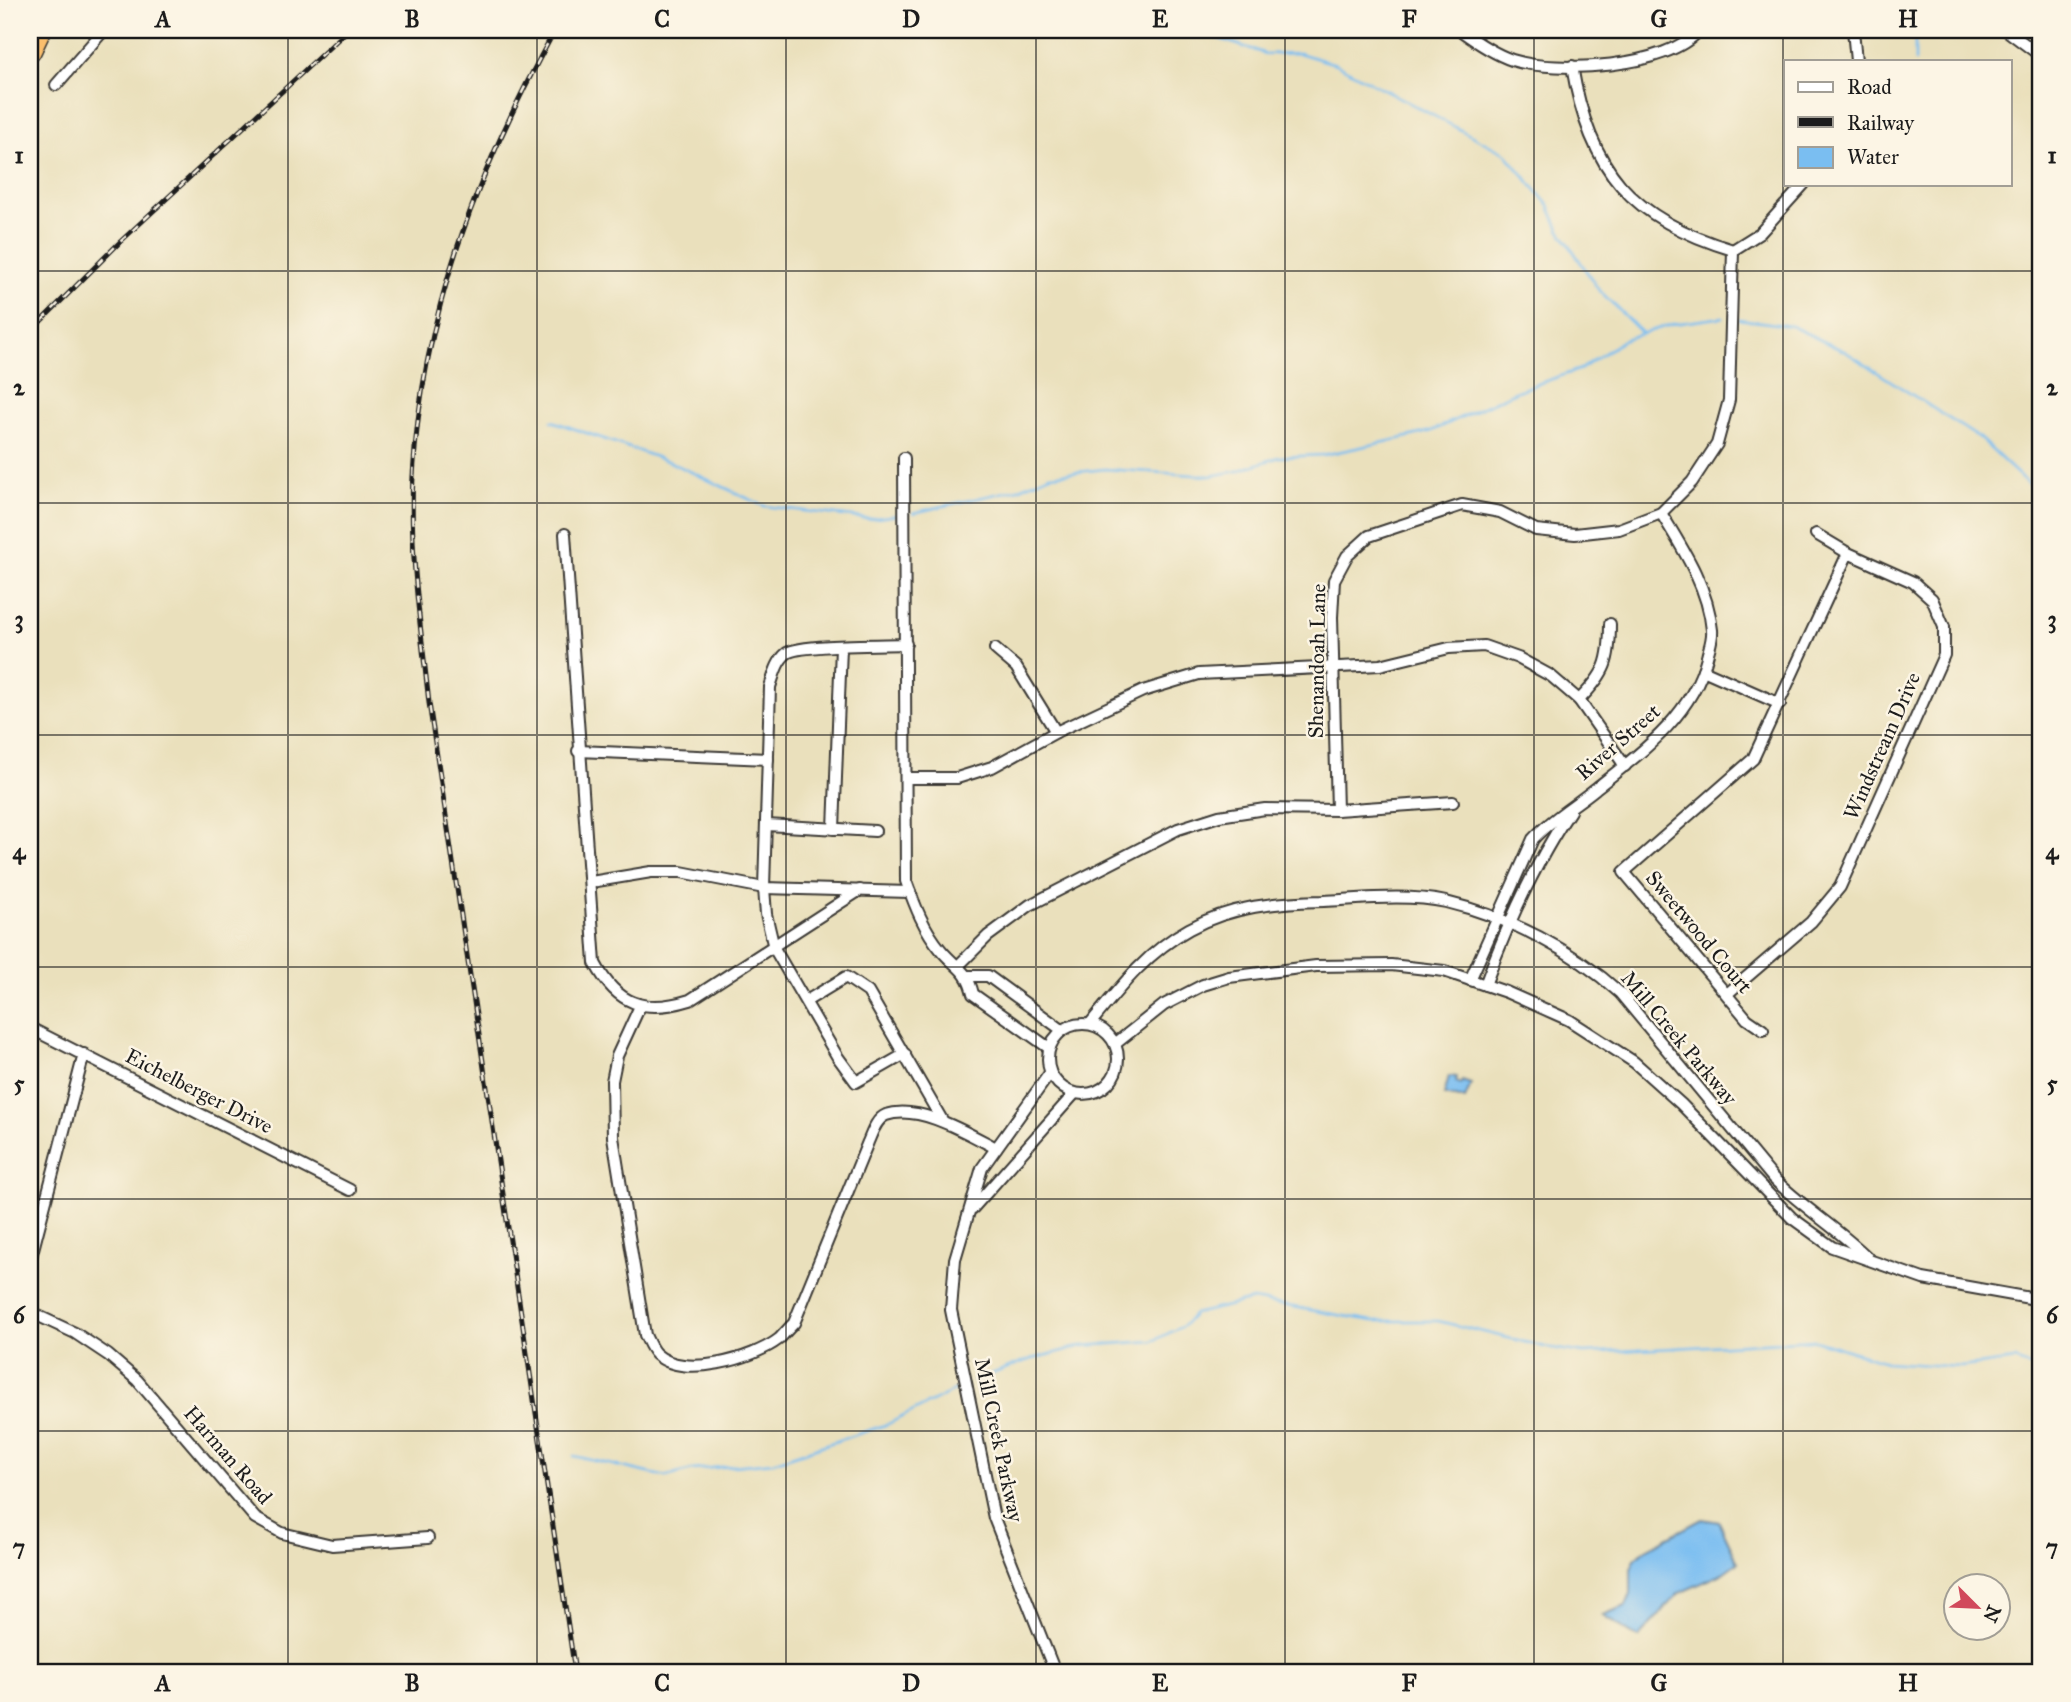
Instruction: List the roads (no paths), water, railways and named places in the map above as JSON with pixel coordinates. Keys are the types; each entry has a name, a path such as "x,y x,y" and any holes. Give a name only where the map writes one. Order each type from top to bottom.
{"highway":[{"path":"30,51 40,30"}],"street":[{"path":"56,85 104,30"},
{"path":"1460,30 1511,60 1538,65 1572,66 1659,56 1681,45 1699,30"},
{"path":"1853,30 1857,60"},
{"path":"2006,30 2041,56"},
{"path":"1572,66 1579,109 1604,164 1633,200 1664,224 1733,250"},
{"path":"1733,250 1760,233 1802,186"},
{"path":"1661,513 1692,482 1717,444 1729,400 1733,250"},
{"path":"904,458 908,778 906,881 926,928 941,950 969,975 988,976 1062,1030"},
{"name":"Shenandoah Lane","path":"1337,810 1334,580 1347,556 1369,536 1462,505 1500,512 1536,530 1575,534 1619,529 1661,513"},
{"name":"River Street","path":"1470,980 1533,839 1548,822 1574,806 1625,766 1673,723 1700,682 1713,633 1705,597 1688,557 1661,513"},
{"path":"565,534 578,751 591,882 595,963 605,982 618,995 640,1006 669,1007 690,1000 860,890"},
{"name":"Windstream Drive","path":"1727,994 1811,922 1840,887 1944,655 1944,627 1932,599 1913,582 1848,553 1815,534"},
{"name":"Sweetwood Court","path":"1763,1030 1747,1019 1624,872 1753,759 1848,553"},
{"path":"1579,700 1599,680 1610,654 1610,624"},
{"path":"905,1054 856,1082 837,1056 807,1000 774,948 766,914 764,888 769,687 777,665 788,652 906,644"},
{"path":"908,778 957,778 992,767 1056,732 1143,691 1199,674 1380,665 1449,648 1484,646 1518,658 1551,676 1579,700 1625,766"},
{"path":"834,829 841,647"},
{"path":"995,649 1016,667 1056,732"},
{"path":"1703,670 1780,704"},
{"path":"578,751 768,759"},
{"path":"958,966 988,936 1030,905 1178,829 1219,816 1265,809 1337,810 1454,802"},
{"name":"River Street","path":"1485,985 1509,925 1548,845 1574,806"},
{"path":"766,825 875,831"},
{"path":"591,882 651,872 681,872 764,888 910,892"},
{"name":"Mill Creek Parkway","path":"1090,1024 1127,977 1153,952 1189,929 1223,913 1285,902 1399,899 1444,902 1496,919 1562,949 1599,974 1620,993 1773,1178 1798,1203 1842,1234 1868,1259"},
{"name":"Mill Creek Parkway","path":"1115,1044 1164,1005 1203,985 1239,975 1316,966 1391,965 1444,971 1569,1020 1634,1062 1681,1104 1792,1218 1832,1247 1923,1279 2041,1300"},
{"path":"969,975 973,994 1049,1048"},
{"path":"807,1000 846,978 857,982 868,992 942,1120"},
{"path":"640,1006 617,1056 612,1081 613,1137 645,1335 655,1353 672,1363 689,1367 748,1355 779,1339 794,1323 805,1302 876,1123 886,1115 913,1115 942,1120 996,1148"},
{"path":"1079,1023 1090,1024 1109,1035 1115,1044 1117,1067 1112,1078 1093,1093 1075,1093 1059,1086 1050,1073 1047,1064 1049,1048 1062,1030 1079,1023"},
{"name":"Eichelberger Drive","path":"30,1028 351,1190"},
{"path":"30,1261 84,1054"},
{"name":"Mill Creek Parkway","path":"1050,1073 982,1168 955,1259 951,1310 994,1518 1055,1672"},
{"path":"971,1210 1075,1093"},
{"name":"Harman Road","path":"30,1312 75,1333 108,1355 137,1380 255,1518 282,1533 332,1545 428,1538"}],"water":[{"path":"1449,1076 1457,1077 1456,1082 1461,1084 1462,1081 1471,1084 1465,1099 1444,1095"},
{"path":"1702,1519 1719,1522 1738,1562 1720,1575 1679,1593 1638,1638 1603,1615 1626,1606 1631,1594 1631,1569 1635,1559 1646,1549"}],"waterway":[{"path":"1193,30 1266,54 1299,53 1336,64 1506,154 1549,206 1559,229 1598,289 1643,334"},
{"path":"1915,30 1915,60"},
{"path":"913,513 1018,489 1050,475 1105,469 1210,476 1237,471 1279,457 1323,455 1404,438 1432,431 1517,391 1581,369 1625,339 1673,324 1723,317"},
{"path":"1739,319 1791,326 1846,352 1979,438 2041,496"},
{"path":"552,421 670,462 764,506 869,519 897,515"},
{"path":"974,1381 1025,1361 1082,1346 1153,1341 1183,1326 1194,1314 1253,1300 1373,1321 1438,1321 1545,1347 1584,1353 1815,1340 1886,1362 1961,1367 2016,1360 2041,1372"},
{"path":"574,1456 666,1477 692,1470 773,1462 888,1424 959,1388"}],"railway":[{"path":"30,332 120,242 348,30"},
{"path":"555,30 501,136 478,190 441,301 418,416 412,504 416,590 429,703 575,1672"}]}
